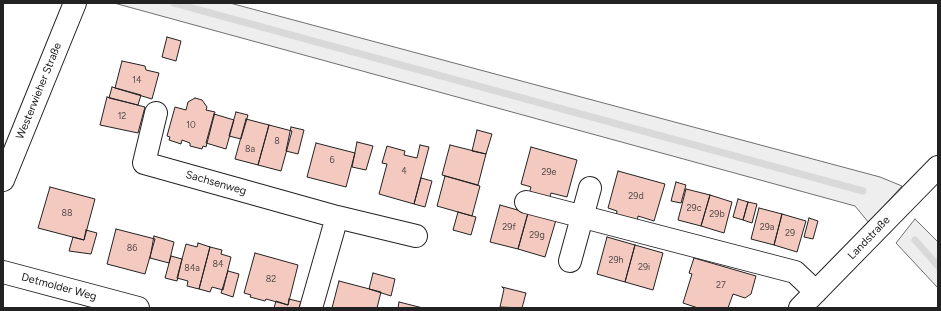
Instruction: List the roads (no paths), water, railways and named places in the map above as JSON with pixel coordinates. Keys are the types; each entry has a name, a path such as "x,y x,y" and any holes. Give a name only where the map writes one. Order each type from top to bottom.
{"street":[{"name":"Westerwieher Straße","path":"3,178 75,3"},
{"name":"Sachsenweg","path":"156,113 144,163 338,217 416,236"},
{"name":"Landstraße","path":"800,308 938,167"},
{"path":"570,261 590,188"},
{"path":"526,202 794,272 816,292"},
{"path":"311,308 338,217"},
{"name":"Detmolder Weg","path":"3,272 138,308"}],"waterway":[{"path":"174,3 863,191"},
{"path":"915,240 938,266"}]}
